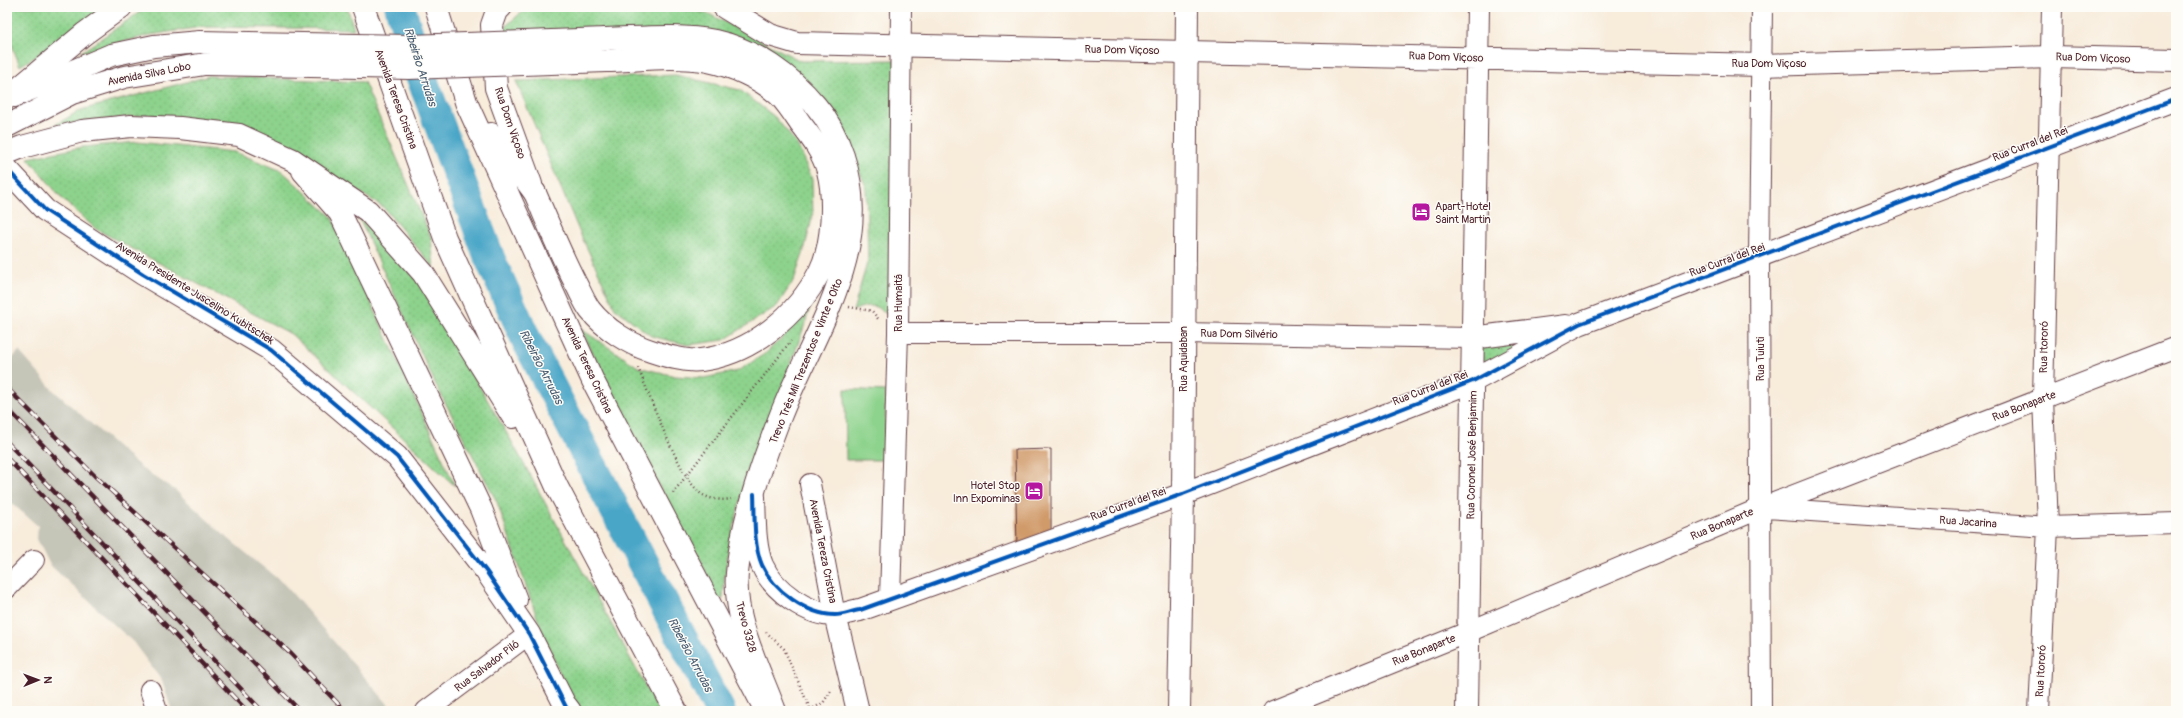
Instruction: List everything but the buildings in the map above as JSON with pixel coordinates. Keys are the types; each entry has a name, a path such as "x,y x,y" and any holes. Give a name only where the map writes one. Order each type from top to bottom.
{"main road":[{"path":"7,98 84,34 121,7"},
{"name":"Avenida Teresa Cristina","path":"363,7 445,238 557,487 676,711"},
{"name":"Avenida Teresa Cristina","path":"436,7 466,102 593,381 766,711"},
{"name":"Rua Dom Viçoso","path":"501,7 497,11 492,25 496,88 535,192"},
{"name":"Rua Dom Viçoso","path":"724,7 770,35 797,43 1186,50 1762,65 2051,56 2176,60"},
{"name":"Rua Aquidaban","path":"1179,711 1183,494 1183,333 1187,7"},
{"name":"Rua Coronel José Benjamim","path":"1467,711 1478,7"},
{"name":"Trevo Três Mil Trezentos e Vinte e Oito","path":"200,42 410,46 606,38 685,38 717,42 775,67 799,86 821,112 837,138 848,172 853,208 848,254 832,302 781,416 754,494"},
{"name":"Avenida Silva Lobo","path":"7,98 111,54 154,46 200,42"},
{"name":"Trevo Três Mil Trezentos e Vinte e Oito","path":"205,64 409,68 682,59 708,62 736,69 779,95 815,143 827,168 833,196 830,234 820,270 796,306 773,329 740,349 701,360 668,357 639,347 615,333 590,310 562,256 535,192"},
{"name":"Avenida Silva Lobo","path":"7,126 72,93 124,77 205,64"},
{"name":"Rua Curral del Rei","path":"754,494 757,538 762,564 776,586 811,610 835,615 860,610 1183,494 1473,381 1579,324 2176,99"},
{"path":"466,102 535,192"},
{"path":"7,153 22,147 82,131 130,126 180,128 239,135 293,160 368,211 423,273 557,487"},
{"path":"293,160 340,212 481,509 529,634"},
{"name":"Avenida Presidente Juscelino Kubitschek","path":"7,169 45,210 143,274 271,350 397,457 486,571 529,634 568,710"},
{"name":"Rua Dom Silvério","path":"1472,338 1579,324"},
{"name":"Trevo 3328","path":"754,494 743,532 737,574 738,605 748,640 775,711"},
{"name":"Avenida Tereza Cristina","path":"835,615 858,711"}],"street":[{"name":"Rua Humaitá","path":"890,598 898,333 901,7"},
{"name":"Rua Tuiuti","path":"1761,711 1759,257 1762,7"},
{"name":"Rua Itororó","path":"2039,711 2048,527 2043,398 2052,7"},
{"name":"Rua Dom Silvério","path":"898,333 1183,333 1472,338"},
{"name":"Rua Bonaparte","path":"1273,711 1468,632 1761,508 2176,347"},
{"name":"Avenida Tereza Cristina","path":"810,484 835,615"},
{"name":"Rua Jacarina","path":"1761,508 2048,527 2176,523"},
{"path":"7,588 34,560"},
{"name":"Rua Salvador Piló","path":"426,711 529,634"},
{"path":"150,690 157,711"}],"path":[{"path":"832,302 862,311 872,311 886,330 898,333"},
{"path":"660,510 686,475 726,427 795,336"},
{"path":"639,347 638,367 686,475 699,493 713,498 733,499"},
{"path":"784,649 810,710 823,704"}],"shaded area":[{"path":"19,351 53,390 144,470 175,490 224,535 285,585 394,711 172,711 162,681 133,642 50,565 37,539 38,526 7,499 7,364"}],"green space":[{"path":"7,7 110,7 75,33 20,66 9,38 7,39"},
{"path":"147,7 347,7 354,29 201,27 150,35 80,53"},
{"path":"528,7 666,7 707,13 801,61 896,60 893,317 874,306 859,308 853,311 868,260 866,186 841,132 792,78 502,35 508,24"},
{"path":"676,75 740,90 775,117 797,144 812,179 813,214 804,251 794,280 777,306 724,340 688,345 651,336 615,308 579,231 516,81"},
{"path":"209,76 364,82 431,237 434,268 383,207 294,150 242,125 146,115 53,126 81,110"},
{"path":"137,142 235,152 282,171 332,217 455,486 291,334 96,229 63,200 28,158 83,147"},
{"path":"358,216 417,279 513,444 659,711 577,711 541,629 497,502 435,383"},
{"path":"812,301 787,375 758,448 746,484 735,522 727,560 723,599 717,599 698,555 662,492 581,329 638,367 675,376 704,378 738,371 766,353 789,331"},
{"path":"1542,335 1482,369 1481,345"},
{"path":"845,389 886,391 885,460 846,460"}],"waterway":[{"name":"Ribeirão Arrudas","path":"400,7 421,76 490,259 527,341 720,711"}],"railway":[{"path":"7,388 95,476 291,654 345,711"},
{"path":"7,408 300,711"},
{"path":"7,442 262,711"},
{"path":"7,458 247,711"}],"cycle path":[{"path":"754,494 755,530 759,557 767,574 774,583 792,599 813,611 835,615 860,610 1183,494 1473,381 1579,324 2176,99"},
{"path":"7,169 45,210 143,274 271,350 397,457 486,571 529,634 568,711"}],"place":[{"name":"Apart-Hotel Saint Martin","path":"1421,212"},
{"name":"Hotel Stop Inn Expominas","path":"1034,491"}]}
